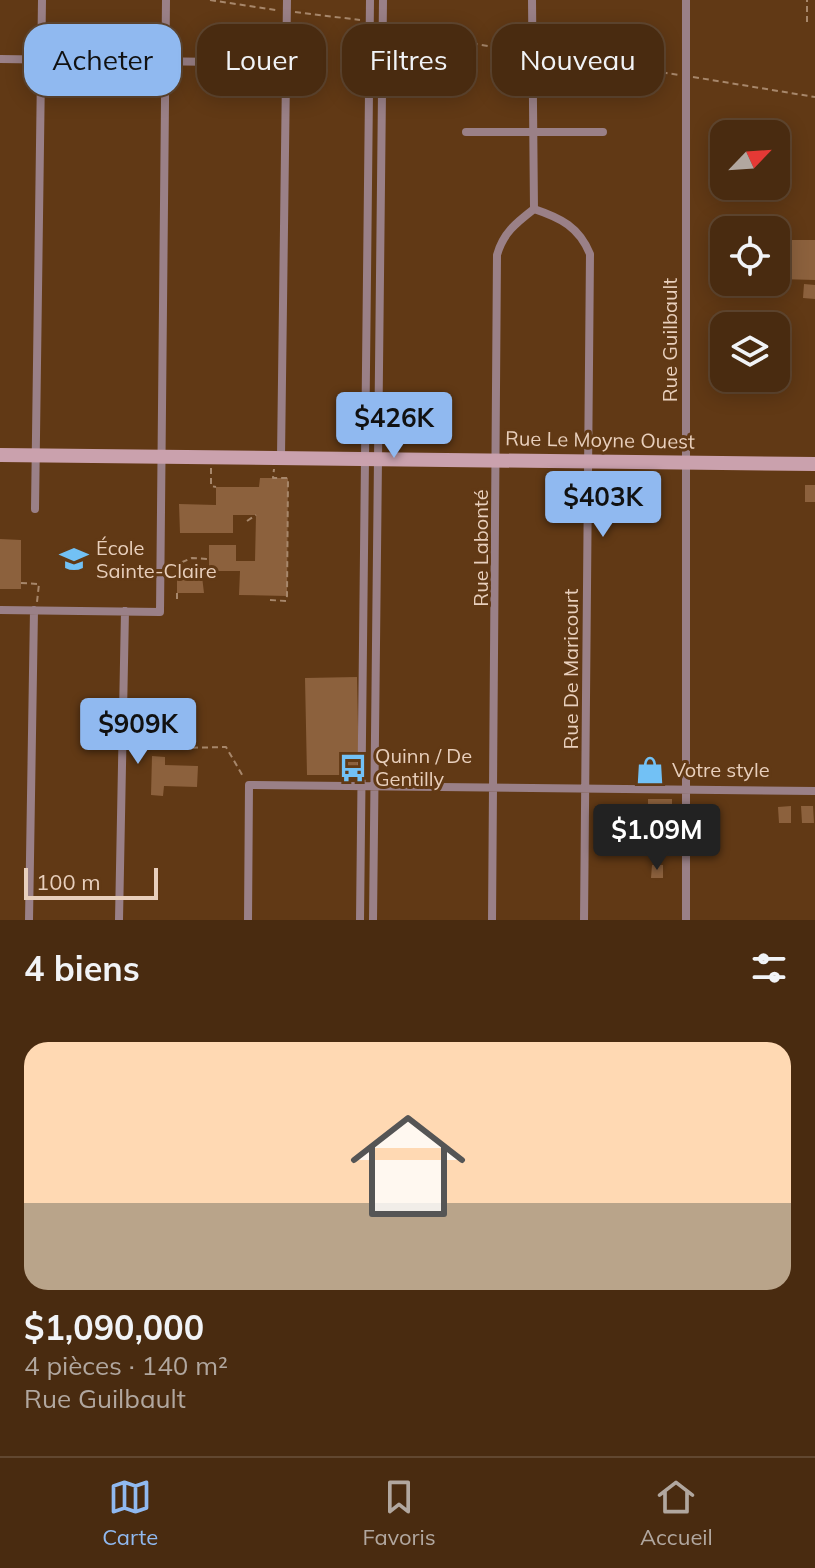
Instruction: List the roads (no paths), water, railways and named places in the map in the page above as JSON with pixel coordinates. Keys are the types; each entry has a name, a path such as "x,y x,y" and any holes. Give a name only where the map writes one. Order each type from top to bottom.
{"street":[{"path":"41,24 42,0"},
{"path":"166,0 166,24"},
{"path":"287,0 287,24"},
{"path":"370,0 367,249 375,787 373,920"},
{"path":"360,920 380,249 383,0"},
{"path":"532,0 534,209"},
{"name":"Rue Guilbault","path":"686,0 686,920"},
{"path":"0,59 24,60"},
{"path":"35,509 40,96"},
{"path":"0,610 160,612 165,96"},
{"path":"281,456 286,96"},
{"path":"466,132 603,132"},
{"name":"Rue Labonté","path":"492,920 498,459 497,255 507,232 534,209"},
{"name":"Rue De Maricourt","path":"534,209 571,226 584,240 590,254 584,920"},
{"path":"367,249 380,249"},
{"name":"Rue Le Moyne Ouest","path":"0,455 372,456 815,464"},
{"path":"29,920 34,610"},
{"path":"119,920 125,611"},
{"path":"248,920 249,785 686,787 815,791"}],"place":[{"name":"École Sainte-Claire","path":"74,559"},
{"name":"Quinn / De Gentilly","path":"353,768"},
{"name":"Votre style","path":"650,770"}]}
